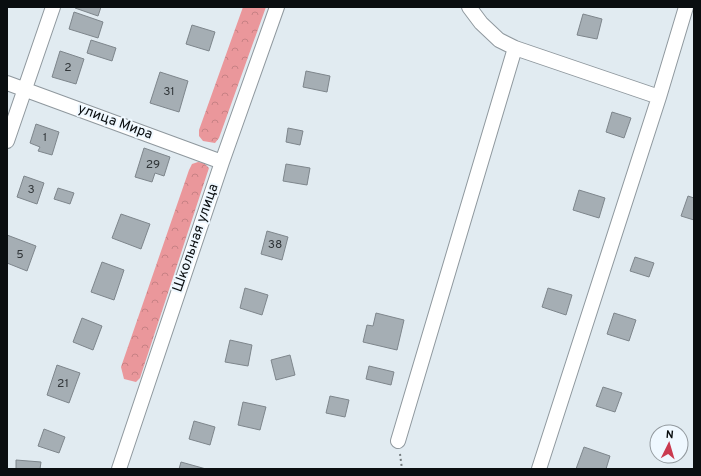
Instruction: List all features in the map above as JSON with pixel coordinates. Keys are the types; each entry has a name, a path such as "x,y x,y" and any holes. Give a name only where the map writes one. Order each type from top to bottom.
{"street":[{"path":"7,140 53,7"},
{"name":"Школьная улица","path":"119,469 222,162 277,7"},
{"path":"469,7 481,23 499,40 515,48 659,97"},
{"path":"539,469 659,97 686,7"},
{"path":"398,441 515,48"},
{"name":"улица Мира","path":"7,83 222,162"}],"green space":[{"path":"243,7 266,7 219,138 215,143 203,141 199,136 199,130"},
{"path":"198,162 204,163 209,168 140,378 136,382 124,379 121,367 189,170 192,164"}],"building":[{"path":"75,7 101,7 98,16"},
{"path":"74,12 103,22 98,38 69,29"},
{"path":"583,14 602,19 597,39 577,35"},
{"path":"192,25 215,32 209,51 186,44"},
{"path":"91,40 116,48 112,61 87,53"},
{"path":"60,51 84,59 76,84 52,77"},
{"path":"306,71 330,76 327,92 303,87"},
{"path":"160,72 188,81 179,112 150,103"},
{"path":"612,112 631,118 624,138 606,132"},
{"path":"36,124 59,132 52,155 38,151 40,147 30,143"},
{"path":"288,128 303,131 300,145 286,142"},
{"path":"144,148 170,157 164,176 155,173 152,182 135,177"},
{"path":"286,164 310,168 307,185 283,181"},
{"path":"24,176 44,183 37,204 17,197"},
{"path":"58,188 74,193 70,204 54,199"},
{"path":"579,190 605,198 599,218 573,210"},
{"path":"688,196 694,198 694,220 681,216"},
{"path":"121,214 150,224 141,249 112,238"},
{"path":"267,231 288,237 282,260 261,254"},
{"path":"7,235 36,246 27,271 7,263"},
{"path":"635,257 654,263 649,277 630,271"},
{"path":"102,262 124,270 114,300 91,292"},
{"path":"245,288 268,295 262,315 240,308"},
{"path":"548,288 572,295 566,315 542,307"},
{"path":"376,313 404,320 397,350 363,342 367,325 373,326"},
{"path":"614,313 636,320 629,341 607,334"},
{"path":"82,318 102,326 93,350 73,342"},
{"path":"230,340 252,345 248,366 225,362"},
{"path":"290,355 295,375 276,380 271,360"},
{"path":"57,365 80,373 69,403 47,395"},
{"path":"369,366 394,372 391,385 366,379"},
{"path":"603,387 622,393 615,412 596,406"},
{"path":"330,396 349,400 345,417 326,413"},
{"path":"243,402 266,407 260,430 238,425"},
{"path":"194,421 215,427 210,445 189,439"},
{"path":"44,429 65,437 59,453 38,446"},
{"path":"584,447 610,456 606,469 576,469"},
{"path":"16,460 41,462 40,469 16,469"},
{"path":"181,462 206,469 179,469"}]}
